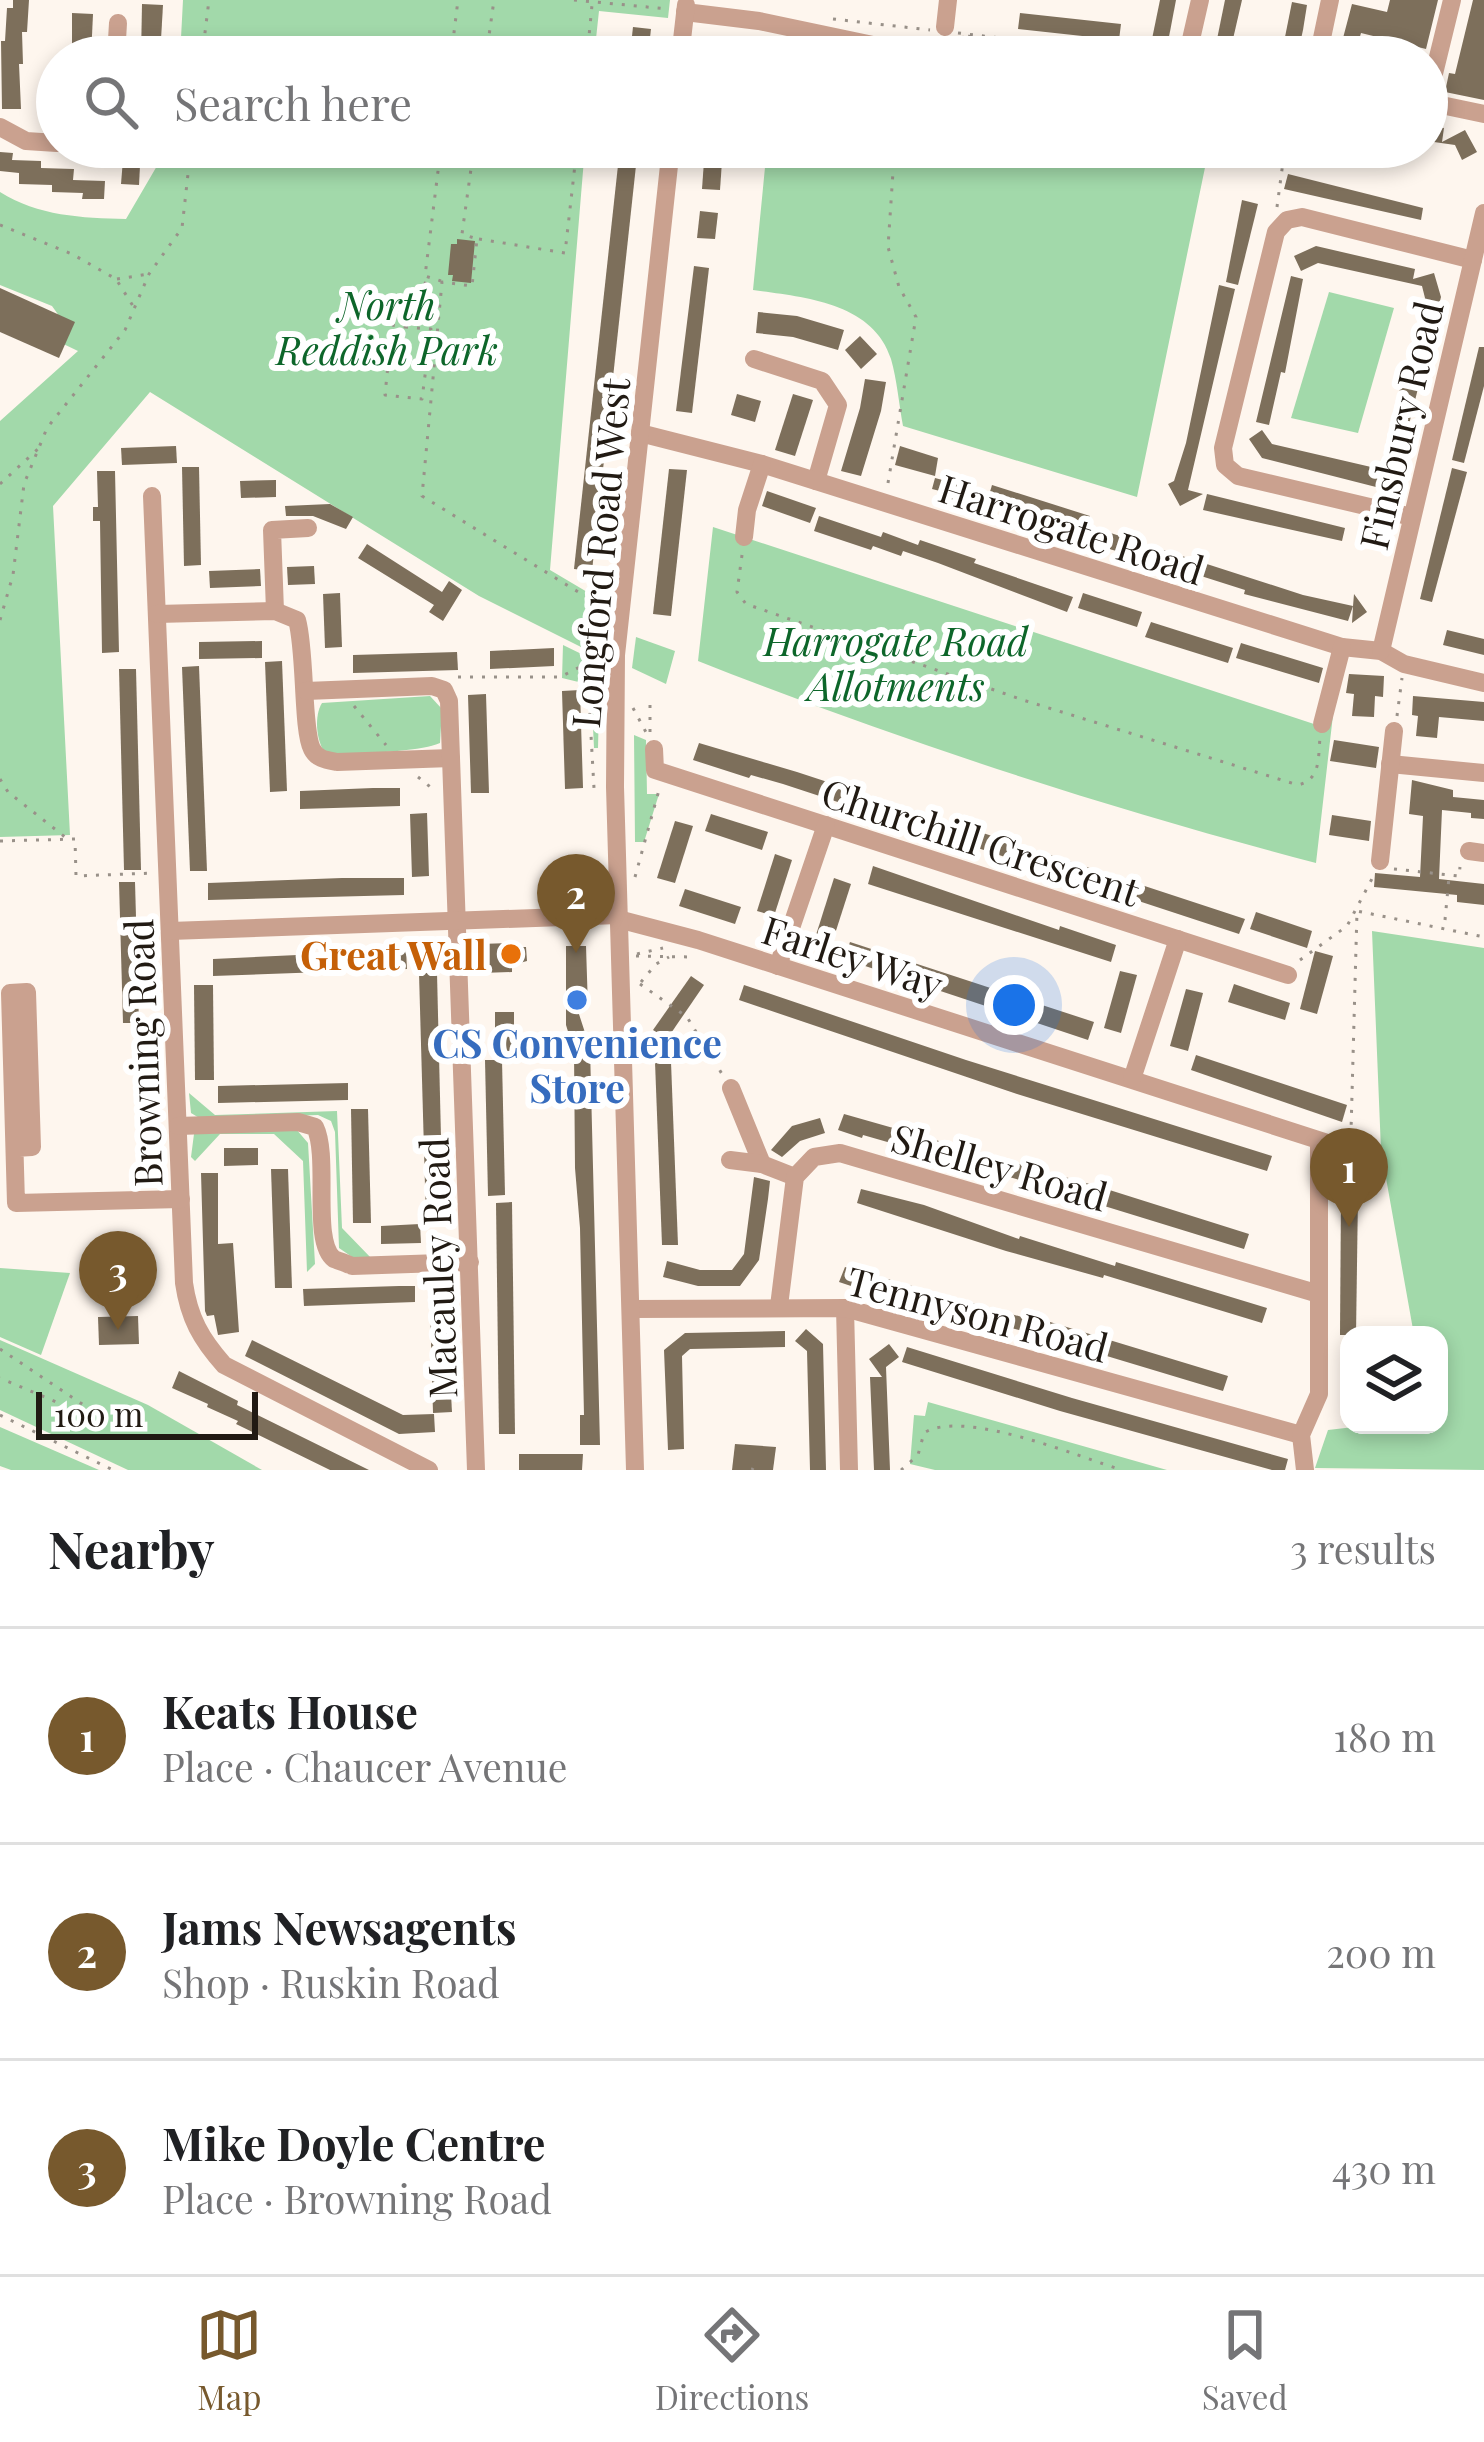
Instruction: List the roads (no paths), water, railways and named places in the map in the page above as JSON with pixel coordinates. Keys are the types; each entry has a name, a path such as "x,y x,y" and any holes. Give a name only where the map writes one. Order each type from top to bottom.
{"street":[{"path":"948,0 958,31"},
{"path":"1192,36 1200,0"},
{"path":"1322,36 1330,0"},
{"path":"1443,36 1452,0"},
{"path":"682,36 686,6 827,36"},
{"path":"117,36 118,22"},
{"path":"1448,106 1484,114"},
{"path":"0,127 36,142"},
{"name":"Longford Road West","path":"635,1470 615,719 620,611 668,168"},
{"name":"Finsbury Road","path":"1381,651 1484,213"},
{"path":"1412,517 1238,476 1225,465 1223,448 1276,232 1287,220 1302,217 1473,260"},
{"path":"754,359 822,381 838,405 816,481"},
{"name":"Harrogate Road","path":"640,433 762,464 1342,647 1381,651 1404,664 1484,683"},
{"path":"745,537 747,510 762,464"},
{"name":"Browning Road","path":"152,496 188,1309 200,1338 224,1365 429,1470"},
{"path":"275,611 272,530 308,528"},
{"path":"157,614 275,611 297,620 304,644 310,746 321,759 451,758"},
{"path":"1322,724 1342,647"},
{"name":"Macauley Road","path":"306,691 432,686 444,690 448,701 476,1470"},
{"path":"1380,861 1394,731"},
{"name":"Churchill Crescent","path":"654,748 655,779 826,825 1288,975"},
{"path":"1390,764 1484,773"},
{"path":"778,966 826,825"},
{"name":"Farley Way","path":"170,931 618,917 1340,1148"},
{"path":"1132,1079 1178,939"},
{"path":"15,1148 32,1147 27,992 10,993 16,1203 182,1199"},
{"path":"731,1088 762,1164"},
{"path":"178,1126 298,1122 315,1127 322,1146 325,1245 335,1260 352,1266 470,1262"},
{"path":"1305,1470 1300,1435 1319,1394 1319,1141"},
{"name":"Shelley Road","path":"795,1177 814,1157 840,1153 1318,1294"},
{"path":"730,1160 762,1164 795,1177 778,1306"},
{"path":"845,1308 849,1470"},
{"name":"Tennyson Road","path":"631,1310 845,1308 1300,1435"}],"place":[{"name":"Jams Newsagents","path":"576,953"},
{"name":"Great Wall","path":"511,954"},
{"name":"CS Convenience Store","path":"577,1000"},
{"name":"Keats House","path":"1349,1227"},
{"name":"Mike Doyle Centre","path":"118,1330"}],"park label":[{"name":"North Reddish Park","path":"387,326"},
{"name":"Harrogate Road Allotments","path":"896,662"}]}
